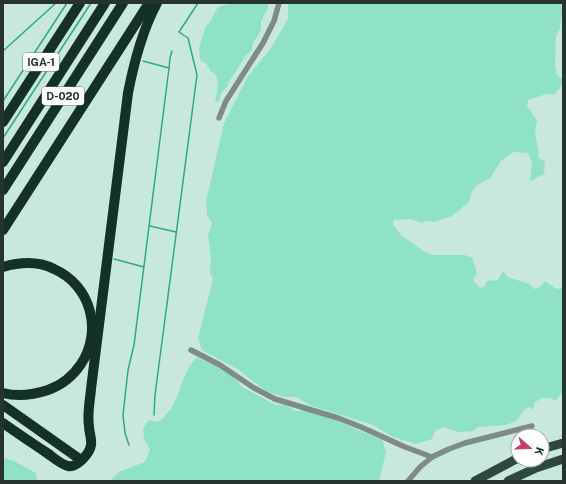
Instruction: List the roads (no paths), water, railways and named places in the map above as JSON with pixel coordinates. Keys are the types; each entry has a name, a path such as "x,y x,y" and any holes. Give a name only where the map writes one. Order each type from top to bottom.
{"highway":[{"name":"IGA-1","path":"3,122 80,3"},
{"name":"D-020","path":"3,162 105,3"},
{"name":"D-020","path":"3,190 123,3"},
{"path":"3,230 149,3"},
{"path":"3,423 63,464 71,466 87,455 90,448 89,411 91,389 128,93 135,61 144,33 157,3"},
{"path":"3,267 25,263 40,264 62,273 84,296 90,311 92,330 90,346 85,358 76,371 65,382 53,388 32,394 18,395 3,393"},
{"path":"3,405 81,460"}],"main road":[{"path":"550,447 563,444"},
{"path":"508,481 536,468 563,460"},
{"path":"475,481 510,462"}],"street":[{"path":"219,118 226,101 263,44 274,20 279,3"},
{"path":"191,350 220,365 254,388 275,399 338,418 432,457"},
{"path":"408,481 420,467 432,457 449,449 465,443 532,426"}],"waterway":[{"path":"3,51 56,3"},
{"path":"3,101 67,3"},
{"path":"3,138 91,3"},
{"path":"154,415 155,395 197,75 188,38 179,32 198,3"},
{"path":"143,61 169,68 172,51"},
{"path":"129,445 125,433 123,415 128,370 134,345 169,68"},
{"path":"150,226 176,232"},
{"path":"114,259 144,267"}]}
